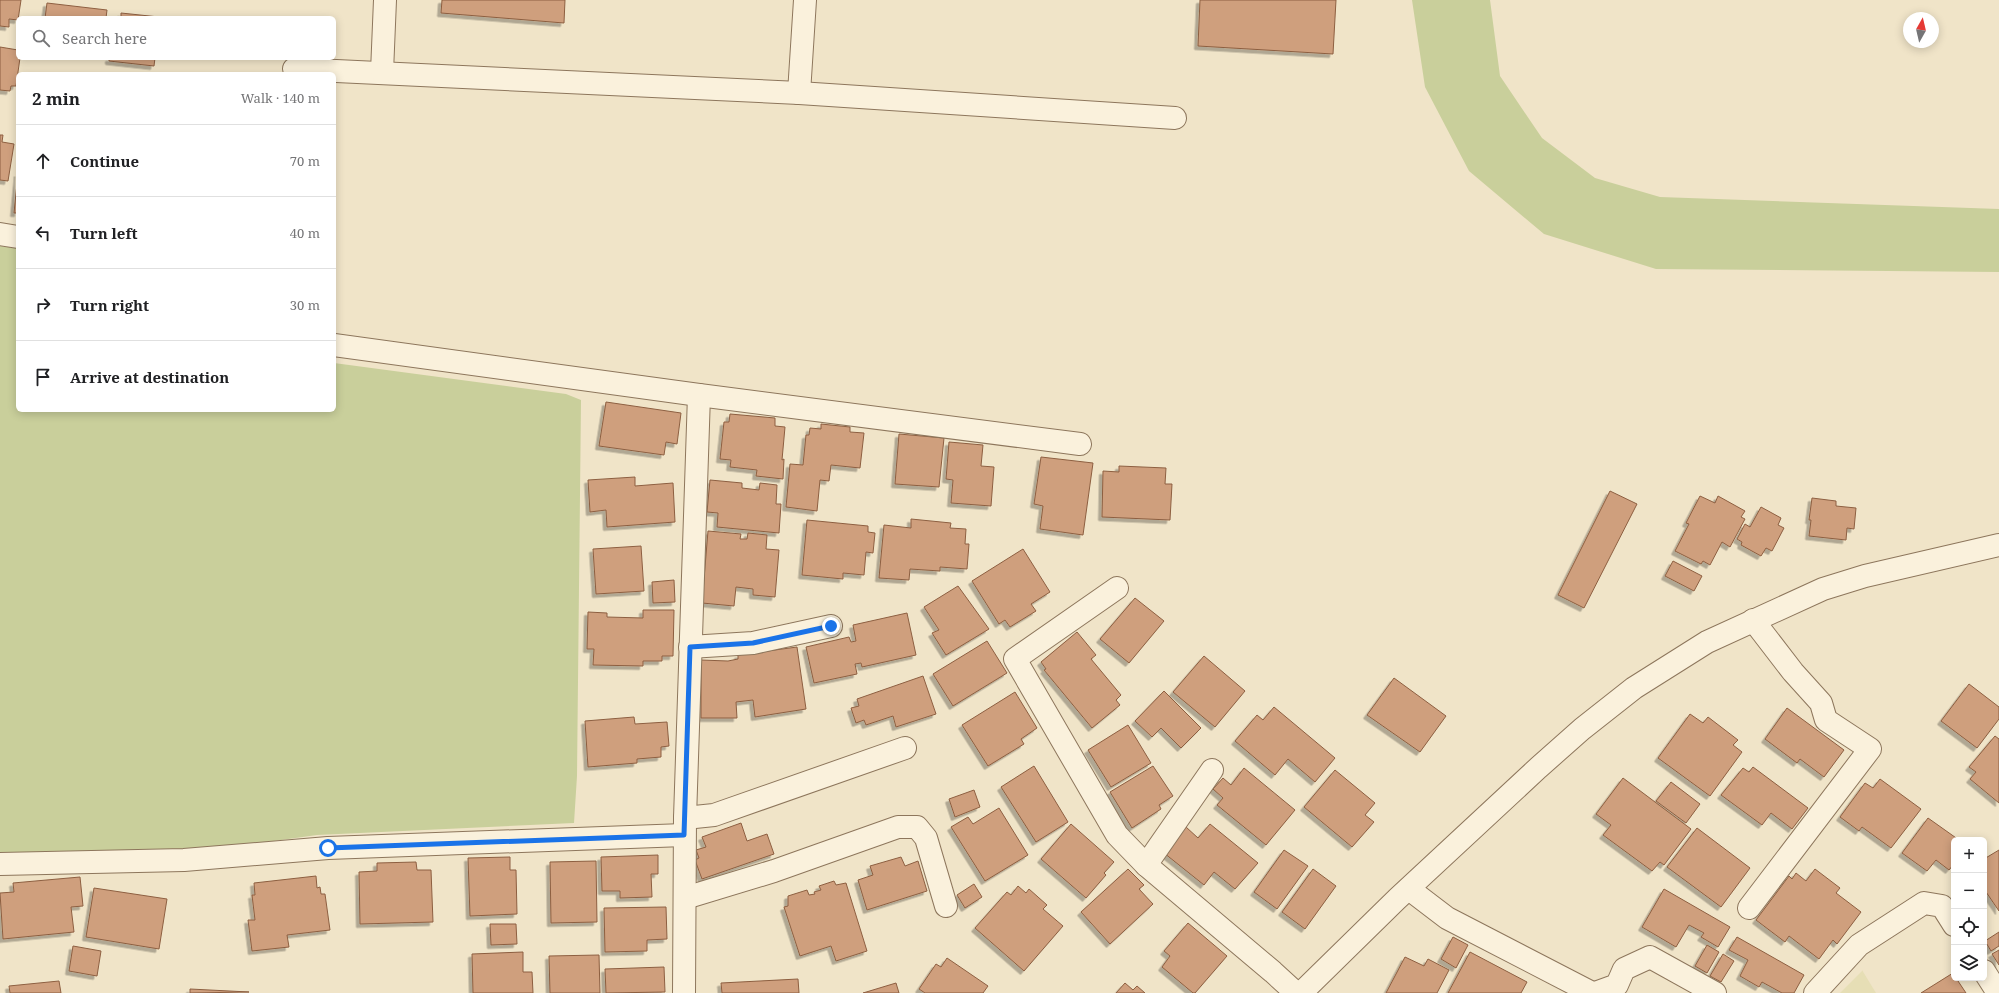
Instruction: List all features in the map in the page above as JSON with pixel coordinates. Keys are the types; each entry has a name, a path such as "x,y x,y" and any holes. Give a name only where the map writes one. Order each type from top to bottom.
{"street":[{"path":"382,72 385,0"},
{"path":"799,93 805,0"},
{"path":"294,69 799,93 1175,118"},
{"path":"0,234 16,237"},
{"path":"336,345 699,395 1080,444"},
{"path":"684,993 684,826 699,395"},
{"path":"1301,993 1532,773 1634,688 1706,642 1823,590 1865,576 1999,545"},
{"path":"1118,588 1015,659 1117,835 1146,865 1296,993"},
{"path":"1749,908 1870,749 1826,720 1821,703 1793,672 1754,620"},
{"path":"690,647 753,643 831,626"},
{"path":"0,864 184,860 328,848 684,826 905,748"},
{"path":"1146,865 1212,770"},
{"path":"685,898 774,871 898,827 916,826 926,838 946,906"},
{"path":"1410,889 1447,918 1594,993 1617,985 1624,969 1650,957 1715,993"},
{"path":"1815,993 1859,945 1924,903 1942,906 1951,920"},
{"path":"1987,976 1998,993"}],"shaded area":[{"path":"1862,971 1876,993 1840,993"}],"green space":[{"path":"1412,0 1490,0 1500,76 1542,138 1595,178 1660,197 1999,209 1999,272 1656,269 1544,234 1469,171 1425,87"},
{"path":"0,246 16,248 16,412 336,412 336,363 566,394 581,400 577,776 574,823 317,835 203,851 0,856"}],"building":[{"path":"0,0 21,0 19,16 16,16 16,20 9,19 9,27 0,26"},
{"path":"442,0 565,0 564,23 441,13"},
{"path":"1200,0 1336,0 1333,54 1198,46"},
{"path":"47,3 107,10 106,16 45,16"},
{"path":"121,13 150,16 121,16"},
{"path":"0,47 16,50 16,60 20,60 18,72 16,72 16,86 11,86 10,91 0,90"},
{"path":"109,60 155,60 154,66"},
{"path":"0,135 3,135 2,142 14,144 8,181 0,180"},
{"path":"16,193 16,213 14,213"},
{"path":"606,402 681,413 677,444 666,442 664,455 599,446"},
{"path":"730,414 775,418 775,426 785,427 782,460 784,459 783,479 756,476 757,470 730,467 731,460 720,459 724,422 729,422"},
{"path":"821,424 850,427 850,432 864,433 860,468 831,465 829,481 820,480 817,511 786,507 790,464 803,465 806,435 809,435 810,428 821,429"},
{"path":"899,434 944,438 939,487 895,484"},
{"path":"949,442 983,445 981,466 994,467 991,506 951,503 953,480 946,479"},
{"path":"1041,457 1093,463 1083,535 1040,529 1043,506 1034,504"},
{"path":"1119,466 1166,468 1165,484 1172,484 1170,520 1102,517 1103,471 1119,472"},
{"path":"635,477 635,486 673,483 675,522 607,527 606,510 590,512 588,480"},
{"path":"710,480 742,483 742,488 759,490 760,483 777,485 776,504 781,504 779,533 717,527 718,513 707,512"},
{"path":"1610,491 1637,504 1584,608 1558,595"},
{"path":"1700,496 1715,503 1718,496 1745,511 1741,517 1745,519 1730,547 1722,542 1710,565 1703,561 1701,564 1675,551 1689,524 1686,523"},
{"path":"1812,498 1836,501 1836,506 1856,508 1854,529 1847,528 1846,540 1809,536 1811,520 1809,520"},
{"path":"1761,507 1781,518 1778,525 1784,528 1772,551 1766,548 1761,556 1741,545 1742,542 1737,539 1745,524 1750,527"},
{"path":"911,519 951,523 950,528 966,529 965,544 969,544 967,569 940,567 940,571 910,569 909,580 879,578 884,525 911,528"},
{"path":"807,520 868,526 868,532 875,533 873,553 866,552 864,575 843,573 843,579 802,575"},
{"path":"708,531 741,534 740,539 747,539 748,533 767,535 766,549 779,550 775,597 753,595 753,589 736,587 734,606 702,603"},
{"path":"641,546 644,591 596,594 593,549"},
{"path":"1023,549 1050,592 1031,604 1036,611 1010,627 1005,620 999,624 972,581"},
{"path":"1673,561 1702,576 1694,591 1665,576"},
{"path":"674,580 675,602 653,603 652,582"},
{"path":"958,586 989,629 946,655 932,633 939,630 924,607"},
{"path":"1135,598 1164,621 1129,663 1100,639"},
{"path":"643,610 674,610 673,656 662,656 662,661 643,661 643,666 593,665 594,649 587,649 588,612 607,613 607,617 643,618"},
{"path":"907,613 916,655 862,667 861,663 855,664 857,674 814,683 806,647 849,637 851,642 856,641 853,625"},
{"path":"1077,632 1096,655 1091,659 1121,695 1116,700 1120,705 1092,728 1044,670 1046,669 1041,662"},
{"path":"987,641 1007,673 953,706 933,674"},
{"path":"797,647 806,709 755,717 753,700 736,702 737,718 701,718 701,660 728,661 738,659 738,655"},
{"path":"1204,656 1245,691 1215,727 1173,692"},
{"path":"923,676 936,714 896,727 893,716 866,725 864,720 856,723 851,708 859,706 857,699"},
{"path":"1394,678 1446,716 1420,752 1367,715"},
{"path":"1969,684 1999,707 1999,719 1977,748 1941,721"},
{"path":"1164,691 1201,728 1181,748 1161,728 1152,737 1135,721"},
{"path":"1015,692 1037,728 1021,739 1024,744 988,766 962,725"},
{"path":"1274,707 1335,758 1315,782 1288,759 1275,775 1235,741 1257,715 1263,720"},
{"path":"1787,708 1844,750 1824,777 1800,759 1797,763 1765,739"},
{"path":"1690,714 1703,723 1708,717 1738,740 1733,745 1742,752 1710,796 1658,758"},
{"path":"634,717 635,724 667,722 669,746 661,747 661,757 637,759 637,763 588,767 585,721"},
{"path":"1128,725 1151,763 1111,787 1088,750"},
{"path":"1995,736 1999,739 1999,803 1970,779 1976,772 1969,767"},
{"path":"1034,766 1068,822 1036,842 1001,787"},
{"path":"1153,766 1173,796 1159,805 1161,809 1132,828 1110,792"},
{"path":"1753,767 1808,808 1792,829 1771,813 1762,825 1721,795 1743,768 1749,772"},
{"path":"1244,768 1295,810 1266,845 1217,805 1223,798 1213,789 1223,778 1231,785"},
{"path":"1335,770 1375,803 1365,815 1374,822 1352,847 1304,807"},
{"path":"1623,778 1691,829 1664,865 1660,862 1652,871 1603,835 1611,825 1596,814"},
{"path":"1880,779 1921,809 1891,848 1862,827 1859,831 1840,817 1865,783 1873,788"},
{"path":"1671,782 1700,804 1686,823 1656,801"},
{"path":"974,790 980,807 955,817 949,799"},
{"path":"999,808 1028,855 985,881 951,827 968,817 973,824"},
{"path":"1928,818 1955,837 1951,837 1951,868 1949,870 1936,860 1927,871 1902,853"},
{"path":"741,823 747,841 767,834 774,854 702,879 695,860 699,858 696,850 706,847 702,837"},
{"path":"1071,824 1114,862 1104,873 1106,875 1086,898 1041,859"},
{"path":"1210,824 1258,863 1235,889 1214,872 1204,885 1164,853 1186,827 1198,838"},
{"path":"1697,828 1750,868 1721,907 1667,867"},
{"path":"1284,850 1308,866 1277,909 1254,892"},
{"path":"1999,850 1999,911 1987,893 1987,857"},
{"path":"658,855 658,874 651,874 652,897 620,898 620,891 602,891 601,857"},
{"path":"510,857 510,870 516,870 517,914 470,916 468,858"},
{"path":"901,857 905,866 918,861 927,891 867,910 858,880 873,875 870,866"},
{"path":"596,861 597,922 551,923 550,862"},
{"path":"416,862 417,870 431,870 433,922 360,924 359,872 377,871 377,863"},
{"path":"1128,869 1144,885 1139,889 1153,904 1110,944 1081,912"},
{"path":"1313,869 1336,886 1305,929 1282,912"},
{"path":"1815,869 1840,888 1836,893 1861,912 1837,944 1833,940 1819,959 1789,936 1785,942 1756,920 1789,876 1792,879 1796,873 1806,881"},
{"path":"316,876 317,888 320,887 321,894 325,894 330,930 287,935 289,947 252,951 248,920 255,920 252,895 255,895 254,883"},
{"path":"80,877 83,906 71,907 74,932 3,939 0,893 14,892 13,883"},
{"path":"834,881 836,885 846,883 867,951 836,961 831,946 800,956 784,907 788,906 788,896 807,890 809,895 815,894 814,892 821,890 819,886"},
{"path":"974,884 982,897 965,908 957,895"},
{"path":"1018,886 1026,893 1029,889 1047,905 1043,909 1063,926 1024,971 975,928 1007,892 1011,895"},
{"path":"94,888 167,899 159,949 86,937"},
{"path":"1664,889 1730,927 1718,947 1701,937 1704,933 1689,925 1676,947 1642,927"},
{"path":"666,907 667,939 647,940 647,951 605,952 604,908"},
{"path":"1188,923 1227,956 1195,993 1193,993 1162,967 1170,956 1164,951"},
{"path":"490,924 516,924 517,944 491,945"},
{"path":"1999,932 1999,946 1991,951 1987,944 1987,940"},
{"path":"1453,937 1468,945 1456,968 1441,959"},
{"path":"1737,937 1804,975 1794,993 1782,993 1762,982 1759,987 1740,976 1748,960 1729,950"},
{"path":"1707,945 1719,952 1707,973 1695,966"},
{"path":"73,946 101,951 97,976 69,971"},
{"path":"1999,950 1999,965 1992,954"},
{"path":"523,952 523,972 532,972 533,993 473,993 472,954"},
{"path":"1470,952 1527,982 1521,993 1448,993"},
{"path":"1723,954 1734,961 1721,982 1710,976"},
{"path":"599,955 600,993 550,993 549,956"},
{"path":"1405,957 1424,966 1428,959 1449,970 1437,993 1386,993"},
{"path":"947,958 988,986 983,993 925,993 919,989 936,964 941,967"},
{"path":"664,967 665,992 606,993 605,969"},
{"path":"1951,974 1951,981 1958,981 1966,993 1921,993"},
{"path":"798,979 799,993 722,993 721,983"},
{"path":"59,981 61,993 10,993 9,986"},
{"path":"896,983 899,993 863,993"},
{"path":"1125,983 1133,990 1137,986 1145,993 1116,993"},
{"path":"190,989 249,992 190,993"}],"route":[{"path":"328,848 684,835 690,647 753,643 831,626"}]}
